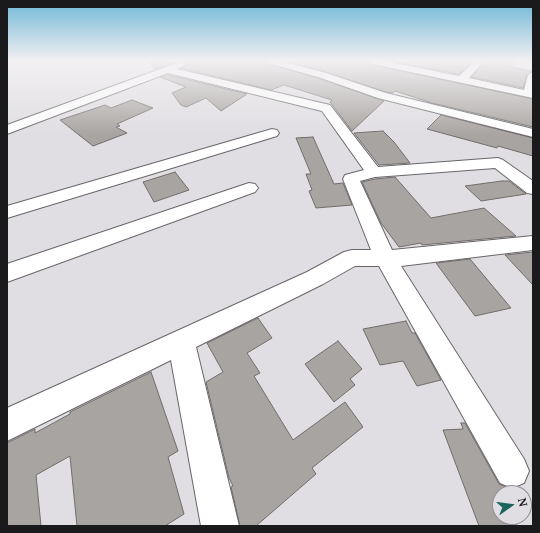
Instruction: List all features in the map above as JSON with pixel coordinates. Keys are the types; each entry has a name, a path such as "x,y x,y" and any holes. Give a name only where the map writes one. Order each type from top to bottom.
{"street":[{"path":"7,130 126,86"},
{"path":"232,86 326,108 374,172"},
{"path":"353,86 382,96 533,133"},
{"path":"494,86 531,94"},
{"path":"273,96 295,89"},
{"path":"7,116 25,124"},
{"path":"7,212 272,133"},
{"path":"512,471 385,258 351,179 374,172 498,163 533,189"},
{"path":"7,273 249,188"},
{"path":"7,424 315,278 352,258 398,258 533,243"},
{"path":"181,341 220,526"}],"building":[{"path":"183,86 213,86 247,94 221,111 206,98 186,107 181,105 172,93 186,87"},
{"path":"254,86 282,86 271,90"},
{"path":"287,86 341,86 384,101 352,131 330,102 332,100"},
{"path":"368,86 471,86 533,99 533,127 432,103 395,91 393,93"},
{"path":"513,86 524,86 523,88"},
{"path":"132,100 153,108 117,124 120,126 116,127 127,133 93,146 60,120 105,105 111,108"},
{"path":"441,115 533,138 533,156 427,129"},
{"path":"383,131 394,142 410,163 379,165 354,133"},
{"path":"313,137 334,184 343,183 352,205 316,208 309,191 312,190 306,174 311,174 296,138"},
{"path":"175,172 189,190 154,202 143,182"},
{"path":"395,177 431,218 484,208 516,236 422,245 421,243 399,247 381,223 362,182"},
{"path":"509,181 526,194 481,201 465,186"},
{"path":"533,252 533,285 505,255"},
{"path":"470,259 511,308 475,316 436,263"},
{"path":"258,318 272,338 247,353 260,373 254,376 293,440 345,402 363,427 312,468 316,474 256,526 240,526 231,487 233,486 229,478 206,382 223,372 207,343"},
{"path":"406,321 412,333 415,333 441,380 417,386 403,361 380,365 363,329"},
{"path":"338,341 362,369 350,379 355,385 334,402 305,364"},
{"path":"151,372 178,451 168,457 184,514 165,526 77,526 70,456 36,475 41,526 7,526 7,443 35,429 35,433 70,414 70,412"},
{"path":"461,423 465,423 499,484 502,485 492,485 492,525 517,526 479,526 443,430 463,429"}]}
